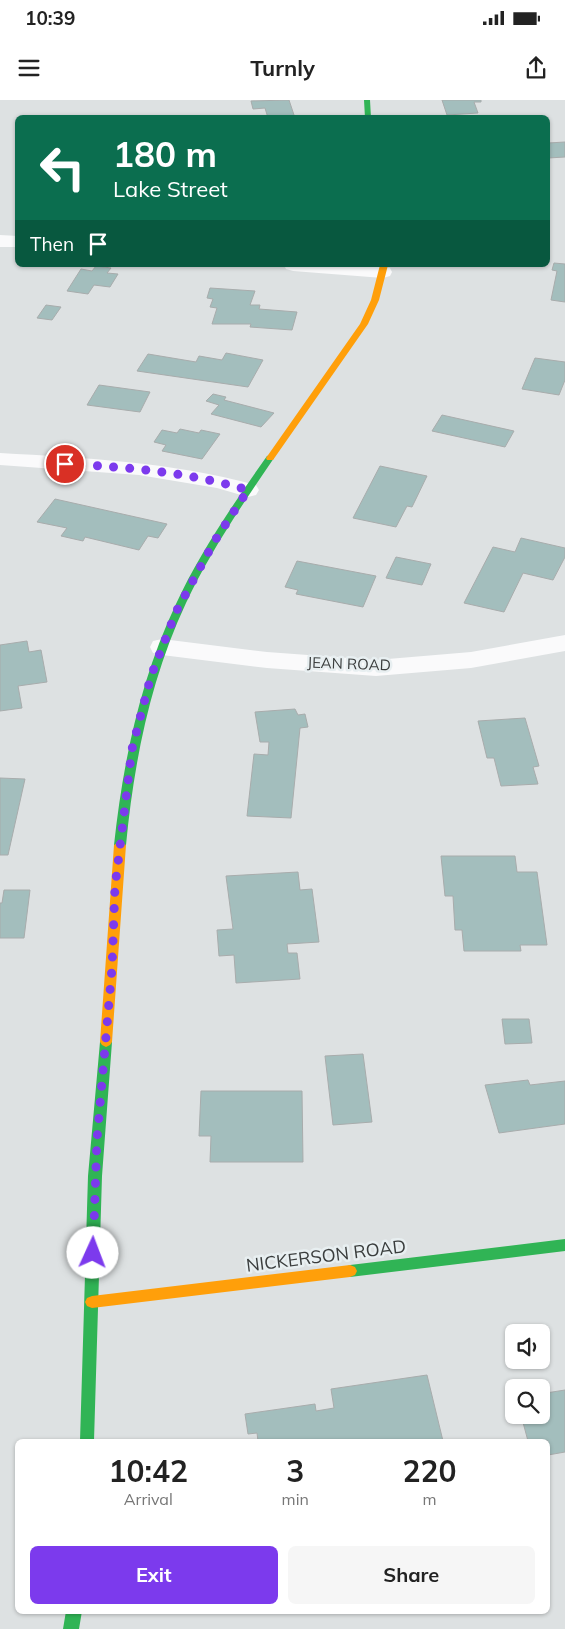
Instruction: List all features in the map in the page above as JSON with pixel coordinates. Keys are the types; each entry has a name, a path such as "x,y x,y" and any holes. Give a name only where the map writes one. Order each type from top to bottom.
{"main road":[{"path":"367,100 368,115"},
{"path":"87,1439 92,1347 97,1139 112,968 115,887 132,749 142,704 176,612 214,542 364,324 375,300 383,269"},
{"name":"NICKERSON ROAD","path":"92,1302 565,1246"},
{"path":"71,1629 74,1614"}],"street":[{"path":"0,241 15,242"},
{"path":"338,267 383,269"},
{"path":"0,459 138,468 220,482 248,490"},
{"name":"JEAN ROAD","path":"162,647 267,660 376,668 470,660 565,642"}],"building":[{"path":"289,100 294,115 267,115 265,108 253,109 251,101"},
{"path":"442,100 481,100 481,102 474,102 478,113 447,115"},
{"path":"565,142 565,157 550,158 550,143"},
{"path":"554,263 565,264 565,302 551,300 557,271 552,270"},
{"path":"95,267 104,267 111,268 107,273 118,274 110,287 94,285 88,294 67,291 81,269 92,271"},
{"path":"210,288 255,291 250,305 260,305 259,309 297,312 292,330 250,327 251,324 212,324 217,308 210,307 213,299 207,298"},
{"path":"46,305 61,307 52,320 37,318"},
{"path":"226,353 263,360 248,387 137,371 148,354 196,362 199,356 222,360"},
{"path":"535,358 565,362 565,380 559,395 522,389"},
{"path":"99,385 150,392 140,412 87,405"},
{"path":"213,394 226,397 224,400 274,413 261,427 211,414 219,405 206,401"},
{"path":"442,415 514,431 505,447 432,431"},
{"path":"180,429 199,433 201,430 220,434 202,459 162,451 166,445 154,442 162,430 177,433"},
{"path":"380,466 427,476 412,507 407,506 396,527 353,518"},
{"path":"55,499 167,524 158,538 148,536 139,550 85,537 83,541 61,536 67,528 37,522"},
{"path":"521,538 565,548 565,557 553,580 523,573 504,612 464,603 493,547 515,552"},
{"path":"396,557 431,564 422,585 386,578"},
{"path":"297,561 376,576 363,607 296,594 298,590 285,587"},
{"path":"27,641 29,652 41,650 47,682 18,686 22,708 0,711 0,645"},
{"path":"295,709 298,715 305,714 308,727 300,728 291,818 247,816 254,754 268,755 269,742 260,742 255,712"},
{"path":"525,718 539,766 533,767 538,784 501,786 494,758 487,758 478,721"},
{"path":"0,778 25,779 8,855 0,855"},
{"path":"441,856 515,856 517,872 537,872 547,945 520,945 521,951 464,951 462,930 455,930 453,896 445,896"},
{"path":"298,872 300,890 312,889 319,942 287,944 288,953 297,953 300,979 236,983 234,955 219,956 217,930 233,929 226,876"},
{"path":"4,890 30,890 24,938 0,938 0,903 2,903"},
{"path":"502,1019 529,1019 532,1043 505,1044"},
{"path":"363,1054 372,1122 333,1125 325,1056"},
{"path":"528,1080 530,1085 565,1081 565,1124 499,1133 485,1085"},
{"path":"201,1091 302,1091 303,1162 210,1162 211,1136 199,1136"},
{"path":"427,1375 443,1439 258,1439 257,1433 248,1434 245,1414 315,1404 316,1411 334,1408 331,1389"},
{"path":"565,1390 565,1452 550,1455 550,1439 527,1439 523,1424 550,1424 550,1392"}],"traffic: fast":[{"path":"367,100 368,115"},
{"path":"120,845 129,773 144,702 169,629 207,553 270,458"},
{"path":"87,1439 95,1176 106,1042"},
{"path":"350,1271 565,1245"},
{"path":"71,1629 74,1614"}],"traffic: slow":[{"path":"270,458 364,324 375,300 383,267"},
{"path":"106,1042 120,845"},
{"path":"92,1302 350,1271"}],"route":[{"path":"65,464 138,468 220,482 248,490 214,542 176,612 142,704 132,749 115,887 112,968 97,1139 93,1253"}]}
